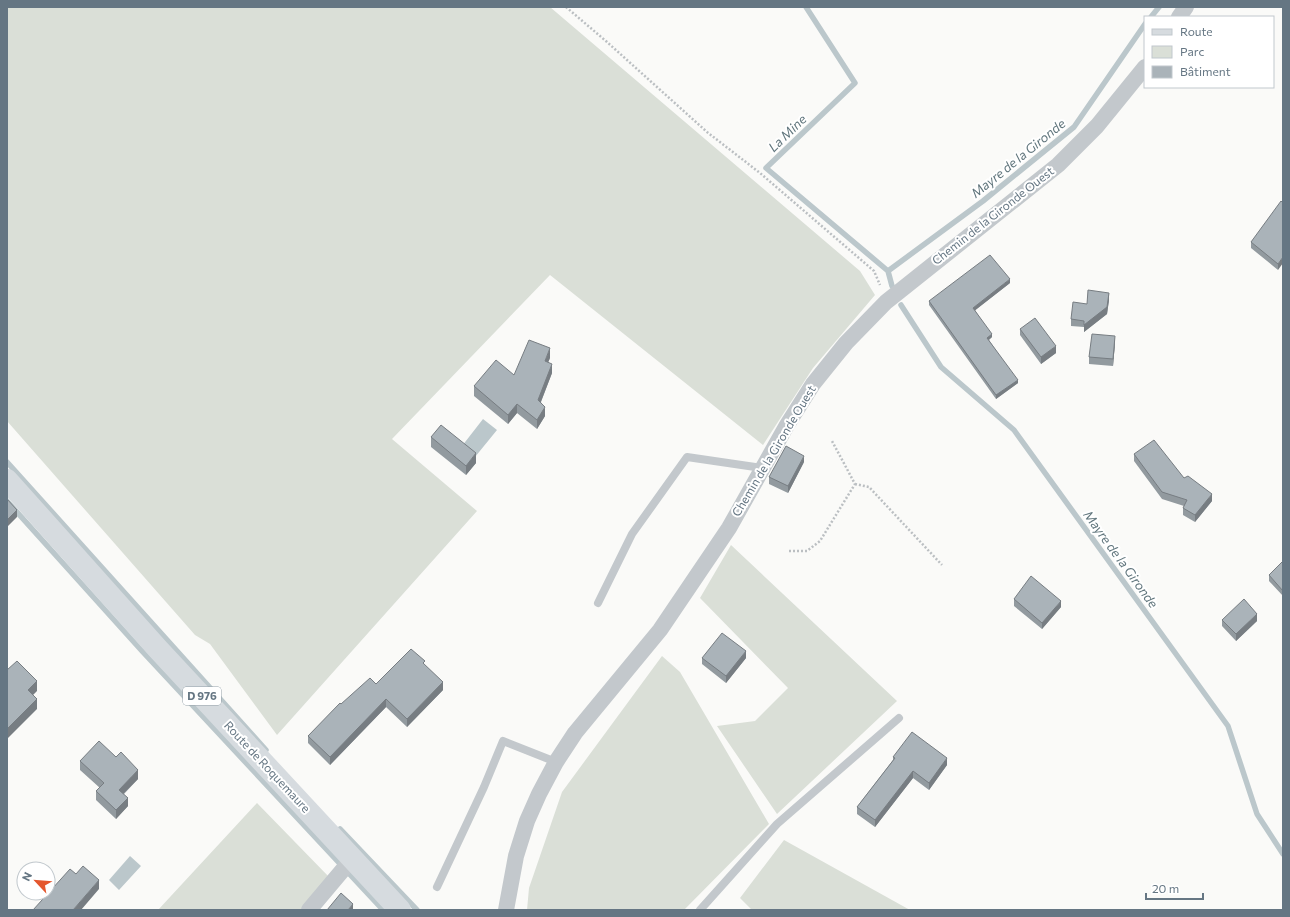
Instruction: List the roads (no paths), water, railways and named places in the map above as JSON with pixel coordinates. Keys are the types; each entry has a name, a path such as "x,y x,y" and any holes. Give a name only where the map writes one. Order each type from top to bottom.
{"main road":[{"name":"Route de Roquemaure","path":"8,483 157,648 400,910"}],"street":[{"path":"1180,16 1186,7"},
{"name":"Chemin de la Gironde Ouest","path":"506,910 516,856 527,821 556,762 575,733 660,630 729,528 787,425 813,384 846,343 886,302 1058,165 1097,126 1144,68"},
{"path":"309,910 352,859"}],"lane":[{"path":"598,603 632,534 687,457 762,468"},
{"path":"700,910 777,824 899,718"},
{"path":"438,887 484,787 503,741 556,762"}],"waterway":[{"name":"La Mine","path":"806,7 855,83 766,168 888,271"},
{"name":"Mayre de la Gironde","path":"1152,16 1159,7"},
{"name":"Mayre de la Gironde","path":"888,271 983,201 1074,127 1144,25"},
{"name":"Mayre de la Gironde","path":"888,271 892,286"},
{"name":"Mayre de la Gironde","path":"901,305 941,367 1014,430 1228,726 1257,814 1283,854"},
{"path":"7,462 266,750"},
{"path":"7,501 142,651 383,910"},
{"path":"340,829 417,910"}]}
